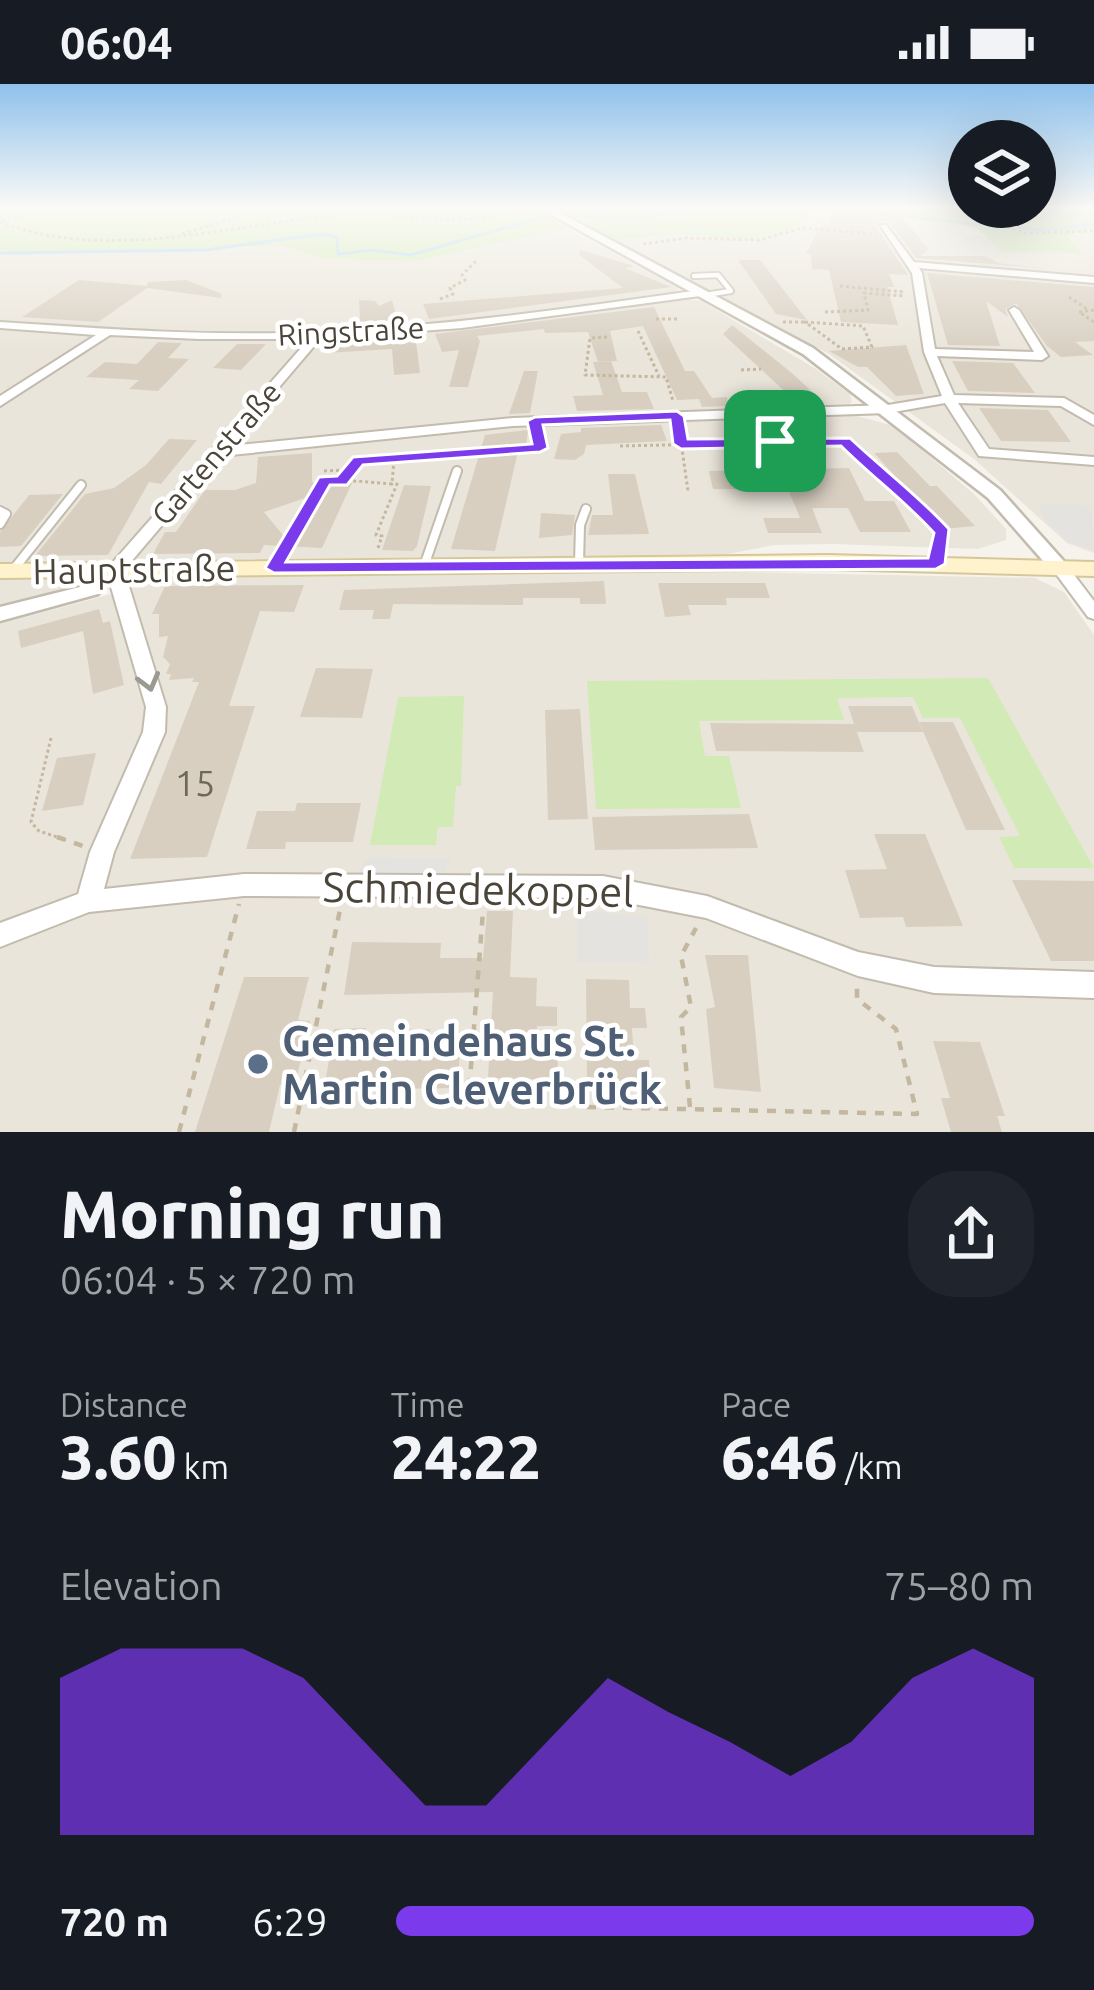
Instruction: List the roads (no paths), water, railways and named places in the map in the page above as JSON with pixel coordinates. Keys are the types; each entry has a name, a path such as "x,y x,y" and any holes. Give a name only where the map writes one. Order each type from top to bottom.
{"main road":[{"name":"Hauptstraße","path":"7,571 580,564 1094,568"}],"street":[{"path":"633,257 808,351 888,409 994,494 1094,613"},
{"path":"906,257 917,273 930,352 949,399 984,454 1094,460"},
{"path":"912,265 1094,280"},
{"name":"Ringstraße","path":"0,325 106,332 318,335 553,314 702,294"},
{"path":"930,352 1042,356 1014,310"},
{"path":"0,402 106,332"},
{"name":"Gartenstraße","path":"115,570 318,335"},
{"path":"216,452 535,421 888,409 949,399 1064,402 1094,421"},
{"path":"0,614 91,590 115,570 155,707 154,732 102,852 88,901"},
{"name":"Schmiedekoppel","path":"0,935 88,901 244,885 603,887 707,907 858,964 934,980 1094,985"}],"lane":[{"path":"694,275 718,275 731,291 702,294"},
{"path":"424,566 457,471"},
{"path":"7,571 81,485"},
{"path":"580,564 580,525 586,509"},
{"path":"0,511 7,514 0,524"}],"place":[{"name":"Gemeindehaus St. Martin Cleverbrück","path":"258,1064"}]}
